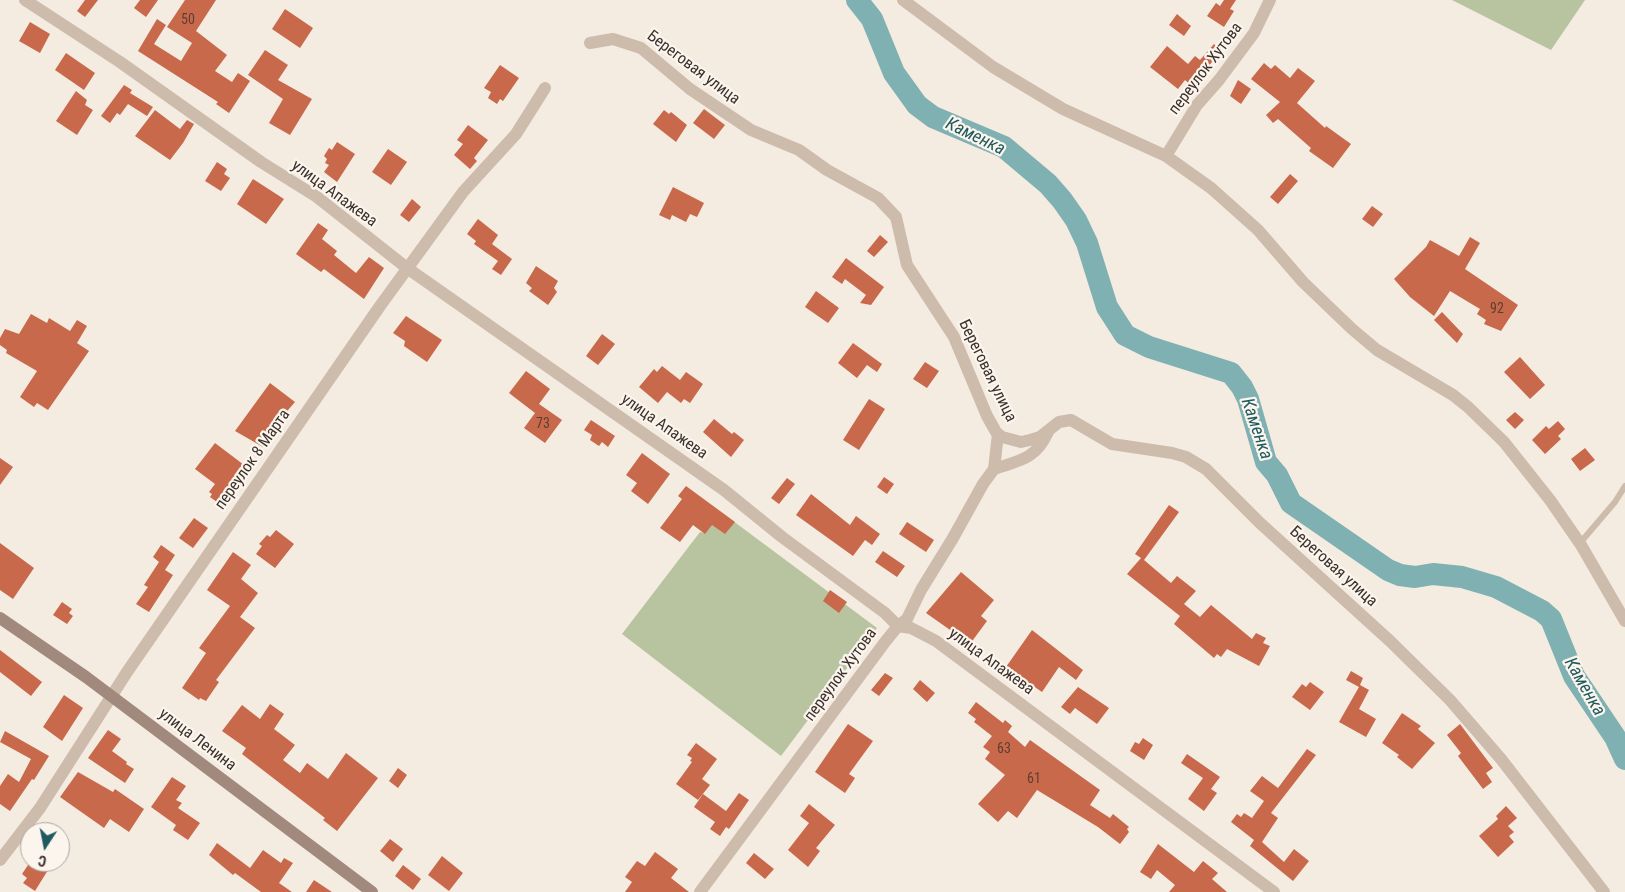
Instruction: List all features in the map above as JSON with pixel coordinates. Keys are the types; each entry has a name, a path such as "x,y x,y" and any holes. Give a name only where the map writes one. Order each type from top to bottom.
{"street":[{"name":"улица Апажева","path":"25,0 120,62 261,162 317,197 407,268 724,490 898,626 921,632 936,641 1274,892"},
{"path":"903,0 980,58 1063,109 1166,156 1211,188 1240,212 1303,282 1352,330 1383,354 1453,395 1477,415 1521,461 1580,544 1625,620"},
{"name":"переулок Хутова","path":"1166,156 1197,105 1220,80 1254,33 1270,0"},
{"name":"Береговая улица","path":"590,43 613,39 641,48 690,89 751,130 799,150 827,170 878,198 896,217 907,265 954,337 987,416 998,434 1011,441 1021,442 1040,437 1059,422 1071,420 1112,444 1172,452 1195,461 1206,468 1260,523 1383,634 1438,688 1495,752 1604,892"},
{"name":"переулок 8 Марта","path":"0,860 40,808 111,696 407,268 463,192 516,134 544,88"},
{"path":"998,434 994,469 1021,462 1029,457 1038,448 1048,432"},
{"name":"переулок Хутова","path":"700,892 898,626 907,619 920,590 954,538 983,484 994,469"},
{"name":"улица Ленина","path":"0,618 111,696 372,892"}],"lane":[{"path":"1580,544 1615,502 1625,486"}],"green space":[{"path":"1452,0 1585,0 1551,50"},
{"path":"721,512 877,628 781,756 622,634 700,532 705,533"}],"building":[{"path":"85,0 98,0 85,17 77,11"},
{"path":"140,0 158,0 146,17 134,8"},
{"path":"185,0 216,0 196,31 227,55 215,71 232,82 238,73 250,81 229,113 216,104 218,102 138,51 157,19 166,25 154,44 181,61 192,43 167,27"},
{"path":"1224,0 1236,0 1230,9 1234,11 1224,27 1207,16 1216,3 1220,6"},
{"path":"285,9 313,28 300,48 272,29"},
{"path":"1177,14 1191,26 1184,36 1169,25"},
{"path":"30,22 50,34 40,53 19,41"},
{"path":"1214,44 1221,50 1193,87 1185,80 1178,89 1150,67 1167,46 1188,64 1195,56 1200,60"},
{"path":"265,50 288,65 278,80 312,99 290,135 269,123 283,99 248,75"},
{"path":"66,53 95,73 84,90 55,70"},
{"path":"1264,63 1271,69 1275,65 1290,78 1298,68 1315,81 1297,103 1325,128 1326,126 1351,144 1333,168 1309,151 1311,148 1278,119 1273,123 1266,115 1280,102 1251,79"},
{"path":"500,65 519,78 503,101 500,99 497,104 488,98 491,92 484,88"},
{"path":"1238,80 1251,89 1241,104 1230,96"},
{"path":"124,85 132,90 130,93 153,107 147,116 128,104 120,115 117,113 110,123 101,116"},
{"path":"76,91 87,100 85,105 93,110 77,135 56,121"},
{"path":"704,109 725,125 714,139 693,123"},
{"path":"155,110 180,129 187,120 194,124 170,160 135,136"},
{"path":"664,110 669,114 671,112 687,125 676,142 653,124"},
{"path":"468,125 488,140 474,158 477,161 470,169 454,155 463,144 457,140"},
{"path":"337,142 355,154 337,182 324,172 329,165 325,163 327,159 324,156 329,148 332,150"},
{"path":"388,149 407,162 391,185 372,172"},
{"path":"217,162 227,169 224,174 230,178 221,191 205,181"},
{"path":"1290,174 1298,181 1278,204 1270,197"},
{"path":"253,179 284,199 266,224 237,204"},
{"path":"673,187 704,203 697,217 690,214 686,222 672,215 670,220 659,215"},
{"path":"412,199 421,207 409,222 400,215"},
{"path":"1372,206 1383,214 1373,227 1362,219"},
{"path":"478,219 498,235 492,244 512,259 501,275 492,269 498,261 474,244 476,241 467,234"},
{"path":"318,223 328,230 322,239 337,251 334,255 356,273 369,257 384,268 364,299 324,269 321,272 296,254"},
{"path":"880,235 888,242 874,257 867,251"},
{"path":"1470,237 1480,243 1465,269 1518,305 1501,331 1484,324 1486,320 1477,314 1480,309 1450,291 1434,316 1410,297 1394,279 1426,247 1430,240 1459,256"},
{"path":"846,258 884,287 871,305 860,303 866,295 845,279 842,284 832,277"},
{"path":"536,266 558,281 554,288 557,292 548,305 529,291 532,288 526,283"},
{"path":"816,291 839,308 828,323 805,307"},
{"path":"1442,312 1463,334 1457,343 1434,320"},
{"path":"31,314 47,323 49,318 70,331 77,320 87,326 77,343 89,351 48,410 37,403 34,407 20,397 37,371 6,353 7,350 0,345 0,338 5,329 19,334"},
{"path":"406,316 442,340 427,362 404,346 405,341 393,333"},
{"path":"602,334 615,344 598,365 586,356"},
{"path":"853,343 882,364 877,372 867,365 857,378 838,363"},
{"path":"1520,357 1545,385 1530,399 1504,372"},
{"path":"925,362 939,371 927,388 913,379"},
{"path":"662,366 680,380 686,372 703,384 690,403 684,399 681,403 667,392 658,403 639,387 654,369 657,372"},
{"path":"526,371 550,389 539,404 562,420 545,443 524,428 535,413 509,393"},
{"path":"270,383 295,402 282,417 263,447 235,431"},
{"path":"869,399 885,409 859,450 843,440"},
{"path":"1515,412 1524,420 1515,429 1506,420"},
{"path":"714,419 732,434 734,432 744,440 731,457 703,432"},
{"path":"591,420 615,436 608,447 602,442 599,446 590,440 592,435 584,430"},
{"path":"1558,421 1565,429 1558,436 1561,439 1545,454 1532,440 1546,426 1549,429"},
{"path":"215,443 248,468 221,505 210,497 212,494 209,492 215,484 195,469"},
{"path":"1585,448 1595,460 1580,471 1571,459"},
{"path":"642,453 670,474 648,504 631,491 637,483 626,475"},
{"path":"0,458 13,467 0,485"},
{"path":"884,477 894,484 887,494 877,487"},
{"path":"787,478 795,484 779,504 771,498"},
{"path":"686,486 735,522 725,534 712,525 705,534 693,525 680,542 660,528 682,499 678,496"},
{"path":"811,494 850,525 856,516 880,534 872,545 865,540 853,556 796,515"},
{"path":"1169,505 1179,512 1144,560 1171,583 1177,576 1196,591 1184,604 1200,617 1211,605 1252,639 1256,633 1266,638 1263,643 1270,646 1259,666 1227,649 1221,657 1217,654 1214,658 1174,624 1180,616 1127,574 1141,558 1135,554"},
{"path":"194,518 208,528 193,548 179,538"},
{"path":"907,522 934,540 926,552 899,534"},
{"path":"276,530 294,544 275,568 256,554 262,546 259,544 267,535 270,537"},
{"path":"0,543 34,568 13,599 0,590"},
{"path":"161,545 175,555 165,570 173,575 149,612 136,604 148,587 144,585 159,562 153,557"},
{"path":"883,551 905,566 897,577 875,562"},
{"path":"233,552 251,565 241,579 258,593 240,617 255,628 216,680 219,682 206,701 200,698 199,700 182,688 206,653 199,648 230,606 207,590"},
{"path":"961,572 994,600 981,616 987,621 970,644 926,613"},
{"path":"830,590 847,602 839,613 823,601"},
{"path":"62,602 72,609 69,613 73,616 67,624 53,615"},
{"path":"1032,630 1083,670 1076,680 1059,667 1042,692 1006,667"},
{"path":"0,650 42,682 31,696 0,672"},
{"path":"1351,671 1363,678 1360,685 1369,690 1359,709 1376,719 1366,737 1339,722 1359,687 1346,680"},
{"path":"885,673 893,678 879,696 871,690"},
{"path":"920,680 935,693 927,702 913,689"},
{"path":"1310,682 1324,692 1310,710 1292,697 1302,684 1306,687"},
{"path":"1078,687 1109,708 1097,724 1075,708 1070,714 1061,707"},
{"path":"64,695 83,708 62,741 43,727"},
{"path":"976,702 1003,723 1005,720 1012,726 1008,732 1025,747 1030,740 1100,790 1090,805 1110,818 1113,814 1129,827 1127,829 1129,832 1120,844 1098,827 1037,790 1017,818 1008,811 998,822 978,804 1005,775 985,759 990,752 983,747 992,736 974,722 976,719 968,713"},
{"path":"270,704 284,714 274,729 295,745 283,760 300,773 307,763 328,779 346,753 378,778 337,831 323,820 325,818 242,754 246,748 222,731 242,705 260,719"},
{"path":"1402,713 1421,726 1418,729 1435,743 1412,769 1397,757 1399,755 1382,743"},
{"path":"848,724 873,741 849,774 855,778 845,793 815,772"},
{"path":"1460,724 1493,768 1486,773 1492,782 1483,789 1458,756 1461,753 1447,735"},
{"path":"108,730 121,739 112,751 134,769 125,783 88,758"},
{"path":"5,731 49,756 34,780 32,779 10,811 0,804 0,786 8,774 19,782 31,759 0,742"},
{"path":"1143,738 1153,745 1144,760 1130,751 1135,742 1139,744"},
{"path":"696,743 717,759 702,779 710,785 698,800 676,784 692,762 690,761 692,758 687,755"},
{"path":"1307,749 1316,755 1271,813 1278,818 1262,842 1284,862 1294,849 1309,861 1293,881 1250,846 1254,840 1231,822 1237,814 1241,817 1244,813 1252,818 1264,801 1250,791 1262,776 1278,788"},
{"path":"1187,754 1220,777 1211,789 1217,793 1204,811 1188,799 1203,778 1181,763"},
{"path":"398,768 407,775 398,788 389,781"},
{"path":"78,772 113,792 115,789 144,809 129,832 110,819 104,828 60,797"},
{"path":"172,777 186,786 176,800 182,803 178,808 200,823 188,840 173,830 176,825 151,807"},
{"path":"739,793 749,800 729,829 726,827 720,836 710,829 715,822 694,807 703,794 726,811"},
{"path":"809,804 835,825 816,848 820,851 808,867 788,850 809,823 800,816"},
{"path":"1506,806 1517,818 1508,826 1514,832 1509,836 1514,842 1498,857 1479,836 1498,819 1496,816"},
{"path":"390,839 403,849 393,862 380,851"},
{"path":"217,843 250,868 263,850 281,863 284,858 293,863 279,883 292,892 261,892 235,873 233,875 209,855"},
{"path":"1158,844 1194,872 1203,861 1218,873 1212,879 1227,892 1169,892 1175,885 1157,870 1151,879 1140,872"},
{"path":"655,852 678,869 671,878 689,892 625,892 632,882 625,877 637,861 645,866"},
{"path":"754,853 774,869 765,879 746,863"},
{"path":"442,856 463,873 449,891 428,875"},
{"path":"403,865 421,879 413,890 395,876"},
{"path":"23,872 47,872 35,891 23,883 27,878 22,874"},
{"path":"314,880 332,892 306,892"}],"waterway":[{"name":"Каменка","path":"857,0 872,19 894,73 917,105 933,117 1004,147 1048,184 1062,200 1076,220 1087,243 1107,307 1125,335 1149,347 1231,373 1242,387 1248,399 1266,462 1277,475 1291,503 1388,570 1400,575 1415,577 1433,574 1462,577 1496,587 1542,611 1551,619 1574,676 1615,737 1625,759"}]}
